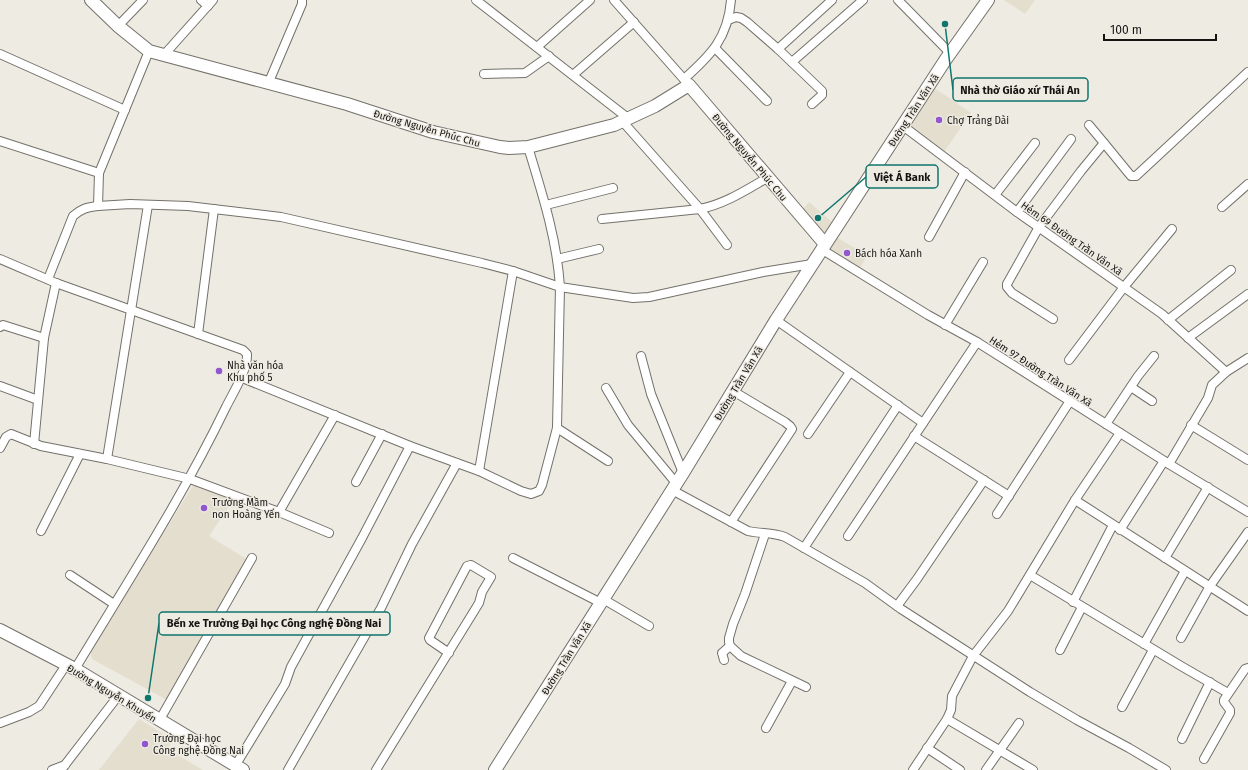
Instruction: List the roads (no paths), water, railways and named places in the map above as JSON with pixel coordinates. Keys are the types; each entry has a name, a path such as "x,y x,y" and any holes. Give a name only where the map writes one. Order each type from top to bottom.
{"street":[{"name":"Đường Nguyễn Phúc Chu","path":"91,0 118,26 150,52 347,104 432,132 482,144 509,148 528,147 604,128 626,120 655,106 686,82 823,246"},
{"path":"118,26 143,0"},
{"path":"163,56 211,3 201,0"},
{"path":"268,84 302,4 302,0"},
{"path":"476,0 573,75 626,120 727,245"},
{"path":"537,47 590,0"},
{"path":"614,0 686,82 715,48 728,20 731,0"},
{"path":"778,49 832,0"},
{"path":"792,62 863,0"},
{"path":"898,0 950,52"},
{"name":"Đường Trần Văn Xã","path":"495,770 674,487 823,246 903,126 950,52 988,0"},
{"path":"728,20 736,17 741,18 778,49 822,91 822,95 812,104"},
{"path":"573,75 634,22"},
{"path":"715,48 767,101"},
{"path":"98,206 99,173 150,52"},
{"path":"0,54 125,110"},
{"path":"484,74 525,73 549,56"},
{"path":"1089,125 1131,176 1136,176 1248,72"},
{"name":"Hẻm 69 Đường Trần Văn Xã","path":"903,126 1017,212 1124,287 1168,320 1226,372"},
{"path":"1017,212 1071,139"},
{"path":"0,141 99,173"},
{"path":"995,195 1035,143"},
{"path":"1053,320 1012,293 1007,287 1007,284 1039,227 1104,143"},
{"path":"240,377 410,446 479,471 521,491 530,494 538,491 542,485 557,428 560,287 557,259 546,205 528,147"},
{"path":"929,237 965,172"},
{"path":"602,219 700,210 712,207 767,178"},
{"path":"1222,207 1248,184"},
{"path":"546,205 613,188"},
{"path":"34,444 44,338 52,281 73,216 86,207 130,204 188,206 281,217 513,271 560,287 633,298 649,297 763,272 812,264"},
{"path":"107,459 148,205"},
{"path":"198,334 214,209"},
{"path":"1069,360 1124,287 1172,229"},
{"name":"Hẻm 97 Đường Trần Văn Xã","path":"823,246 945,325 977,342 1166,462 1248,512"},
{"path":"557,259 598,249"},
{"path":"0,259 52,281 243,350 247,354 247,360 240,377 213,435 190,479 114,604 70,667 39,706 29,712 0,723"},
{"path":"945,325 983,262"},
{"path":"1168,320 1231,270"},
{"path":"479,471 513,271"},
{"path":"1188,338 1248,294"},
{"path":"776,320 923,423"},
{"path":"0,327 3,325 44,338"},
{"path":"848,536 977,342"},
{"path":"641,356 651,394 683,472"},
{"path":"1106,424 1154,356"},
{"path":"1073,602 1116,528 1166,462 1191,425 1208,398 1212,385 1226,372 1248,358"},
{"path":"808,434 850,372"},
{"path":"0,386 38,400"},
{"path":"1131,387 1152,401"},
{"path":"606,388 628,424 674,487 748,531 776,534 804,548 865,583 973,656 1077,720 1166,770"},
{"path":"731,522 792,430 785,422 733,391"},
{"path":"997,514 1070,401"},
{"path":"804,548 898,405"},
{"path":"279,512 335,415"},
{"path":"1191,425 1248,460"},
{"path":"557,428 608,461"},
{"path":"913,770 947,719 951,710 952,696 973,656 1008,611 1075,500 1120,433"},
{"path":"0,448 6,437 11,434 34,444 52,449 107,459 190,479 279,512 329,533"},
{"path":"356,482 382,434"},
{"path":"914,436 1008,496"},
{"path":"239,768 285,684 291,667 362,538 410,446"},
{"path":"41,531 80,454"},
{"path":"288,770 381,608 412,544 457,463"},
{"path":"897,606 984,480"},
{"path":"1165,558 1208,487"},
{"path":"1075,500 1116,528 1248,611"},
{"path":"1181,638 1210,586 1248,532"},
{"path":"765,534 745,594 733,624 729,638 730,646 741,656 806,687"},
{"path":"159,721 252,558"},
{"path":"513,558 602,601 649,626"},
{"path":"376,770 449,653 479,603 482,592 491,577 471,565 467,566 429,638 449,653"},
{"path":"1144,644 1185,571"},
{"path":"70,575 114,604"},
{"path":"1030,575 1082,608 1228,693"},
{"path":"1060,650 1082,608"},
{"name":"Đường Nguyễn Khuyến","path":"0,630 70,667 239,768"},
{"path":"720,655 730,646"},
{"path":"1122,707 1153,650"},
{"path":"1204,759 1230,713 1230,710 1224,700 1245,669 1248,668"},
{"path":"766,728 792,681"},
{"path":"1182,739 1210,682"},
{"path":"52,770 63,768 118,696"},
{"path":"947,719 1033,770"},
{"path":"986,770 1019,723"},
{"path":"927,748 960,770"}],"place":[{"name":"Nhà thờ Giáo xứ Thái An","path":"945,24"},
{"name":"Chợ Trảng Dài","path":"939,120"},
{"name":"Việt Á Bank","path":"818,218"},
{"name":"Bách hóa Xanh","path":"847,253"},
{"name":"Nhà văn hóa Khu phố 5","path":"219,371"},
{"name":"Trường Mầm non Hoàng Yến","path":"204,508"},
{"name":"Bến xe Trường Đại học Công nghệ Đồng Nai","path":"148,698"},
{"name":"Trường Đại học Công nghệ Đồng Nai","path":"145,744"}]}
